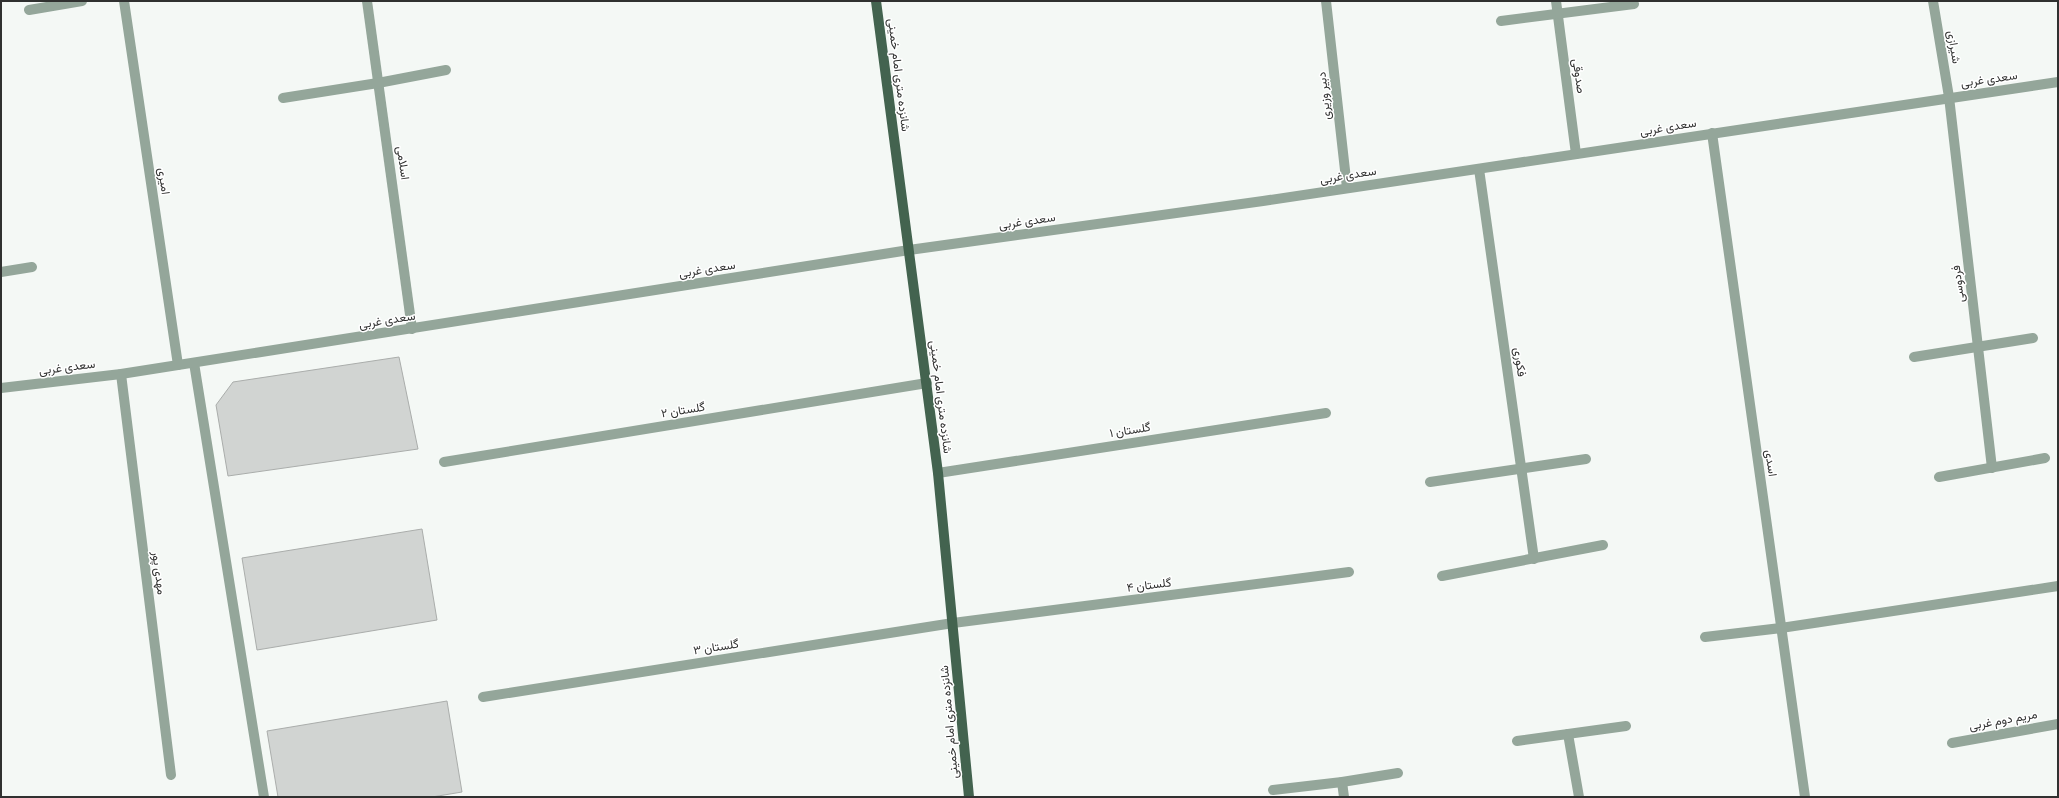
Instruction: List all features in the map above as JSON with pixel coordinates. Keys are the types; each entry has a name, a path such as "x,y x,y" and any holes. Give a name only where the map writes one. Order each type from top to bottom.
{"main road":[{"name":"شانزده متری امام خمینی","path":"876,1 938,473 969,797"}],"street":[{"path":"29,10 82,1"},
{"name":"امیری","path":"124,1 178,365"},
{"name":"اسلامی","path":"367,1 412,330"},
{"name":"دبیر وزیری","path":"1326,1 1347,188"},
{"name":"صدوقی","path":"1556,1 1576,154"},
{"name":"شیرازی","path":"1933,1 1949,97"},
{"path":"1501,21 1634,4"},
{"path":"283,98 378,83 446,70"},
{"name":"سعدی غربی","path":"1,388 121,374 412,330 909,250 1480,169 1949,97 2058,82"},
{"name":"فردوسی","path":"1949,97 1992,468"},
{"name":"اسدی","path":"1712,133 1805,797"},
{"name":"فکوری","path":"1480,169 1534,559"},
{"path":"1,272 32,267"},
{"path":"1914,357 2033,338"},
{"path":"194,363 264,797"},
{"name":"مهدی پور","path":"121,374 171,775"},
{"name":"گلستان ۲","path":"444,462 927,383"},
{"name":"گلستان ۱","path":"938,473 1326,414"},
{"path":"1939,477 2045,458"},
{"path":"1430,482 1586,459"},
{"path":"1442,576 1603,545"},
{"name":"گلستان ۴","path":"953,623 1349,572"},
{"path":"1705,637 1781,628 2058,586"},
{"name":"گلستان ۳","path":"484,697 953,623"},
{"name":"مریم دوم غربی","path":"1952,743 2058,724"},
{"path":"1517,741 1626,726"},
{"path":"1568,734 1579,797"},
{"path":"1273,790 1342,782 1398,772"},
{"path":"1342,782 1344,797"}],"building":[{"path":"399,357 418,449 228,476 216,405 233,382"},
{"path":"422,529 437,620 257,650 242,558"},
{"path":"447,701 462,792 432,797 278,797 267,731"}]}
